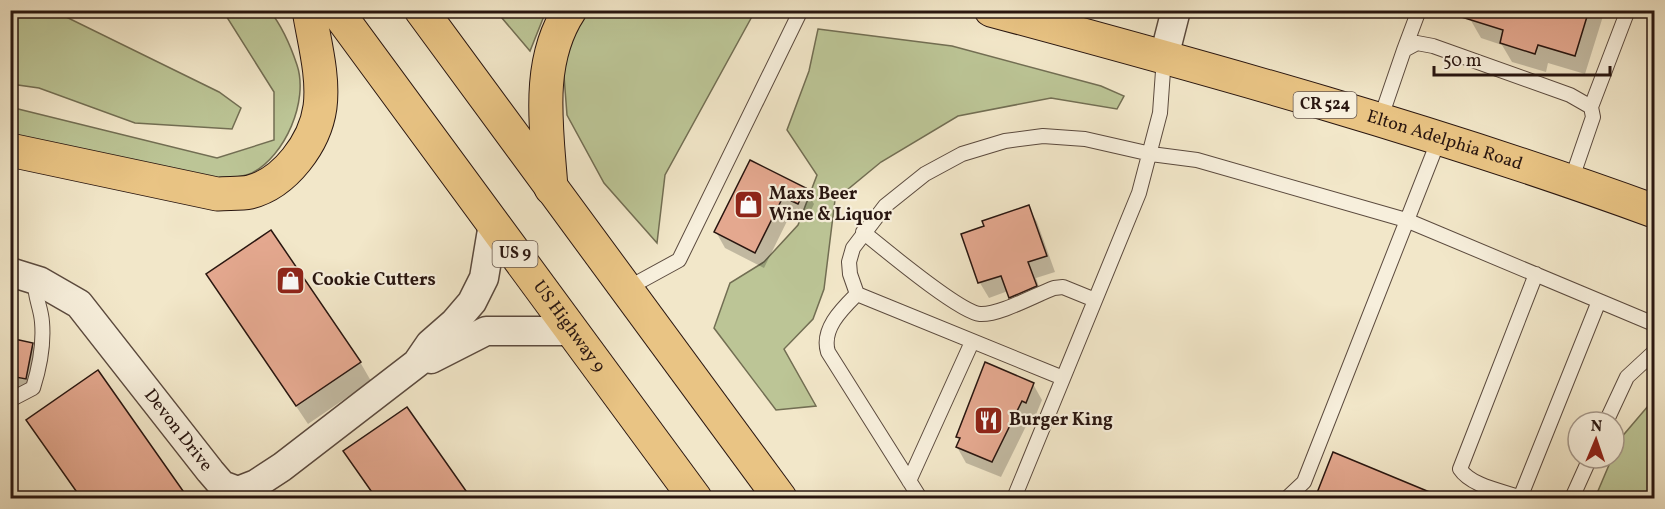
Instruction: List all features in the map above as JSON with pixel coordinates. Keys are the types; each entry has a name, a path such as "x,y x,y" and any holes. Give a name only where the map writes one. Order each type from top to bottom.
{"main road":[{"path":"10,150 218,194 249,192 272,183 291,167 303,149 320,108 320,87 309,10"},
{"name":"US Highway 9","path":"336,10 695,498"},
{"path":"421,10 780,498"},
{"path":"551,188 547,70 551,47 570,10"},
{"name":"Elton Adelphia Road","path":"991,10 1164,57 1380,121 1571,181 1654,211"}],"street":[{"path":"1164,57 1176,10"},
{"path":"417,363 430,344 454,323 472,302 484,278 493,224"},
{"name":"Devon Drive","path":"23,276 79,304 210,471 222,485 238,491 256,484 282,466 417,363"},
{"path":"417,363 443,355 468,339 486,332 571,331"}],"lane":[{"path":"626,289 679,260 801,10"},
{"path":"1380,121 1419,10"},
{"path":"1571,181 1593,117 1591,107 1628,10"},
{"path":"1404,50 1417,43 1433,46 1570,95 1591,107"},
{"path":"1014,498 1139,193 1160,113 1164,57"},
{"path":"857,294 849,262 853,248 885,206 925,174 962,154 1005,141 1043,136 1085,139 1151,154 1197,160 1406,220 1654,324"},
{"path":"1287,498 1304,482 1439,139"},
{"path":"863,232 925,281 978,314 990,313 1054,288 1063,287 1095,300"},
{"path":"1536,274 1460,469 1464,476 1477,482 1521,498 1599,301"},
{"path":"10,400 33,387 41,362 42,320 34,293 23,276"},
{"path":"857,294 1063,378"},
{"path":"857,294 832,324 826,345 920,498"},
{"path":"909,481 972,342"},
{"path":"1612,410 1627,377 1654,352"},
{"path":"1572,498 1585,470"}],"green space":[{"path":"10,11 54,11 219,92 241,108 232,129 135,123 39,88 11,84"},
{"path":"223,11 270,11 289,44 300,79 297,111 284,141 264,165 252,173 220,180 11,134 10,107 217,158 274,140 274,92"},
{"path":"496,11 546,11 530,51"},
{"path":"585,11 755,11 665,175 657,243 604,183 567,115 562,50"},
{"path":"818,29 952,46 1101,86 1124,96 1117,109 1051,98 958,116 881,162 835,200 824,289 813,319 784,349 816,406 776,410 714,328 730,283 764,262 798,225 817,175 787,130 809,71"},
{"path":"1654,399 1654,498 1595,498 1607,470 1626,470 1626,432"}],"building":[{"path":"1456,10 1589,10 1575,56 1538,45 1535,54 1500,43 1503,30 1455,15"},
{"path":"750,160 806,188 798,204 783,197 755,253 714,232"},
{"path":"1029,205 1047,256 1028,262 1037,286 1009,298 1001,276 978,283 961,234 984,226 982,221"},
{"path":"271,230 361,362 296,406 206,274"},
{"path":"10,338 33,343 26,379 10,376"},
{"name":"Burger King","path":"985,362 1034,383 1026,403 1022,401 992,462 956,447 960,438 956,437"},
{"path":"98,370 188,498 81,498 26,420"},
{"path":"407,407 471,498 376,498 343,451"},
{"path":"1333,452 1444,498 1315,498"}],"place":[{"name":"Maxs Beer Wine & Liquor","path":"748,204"},
{"name":"Cookie Cutters","path":"291,280"},
{"name":"Burger King","path":"988,420"}]}
